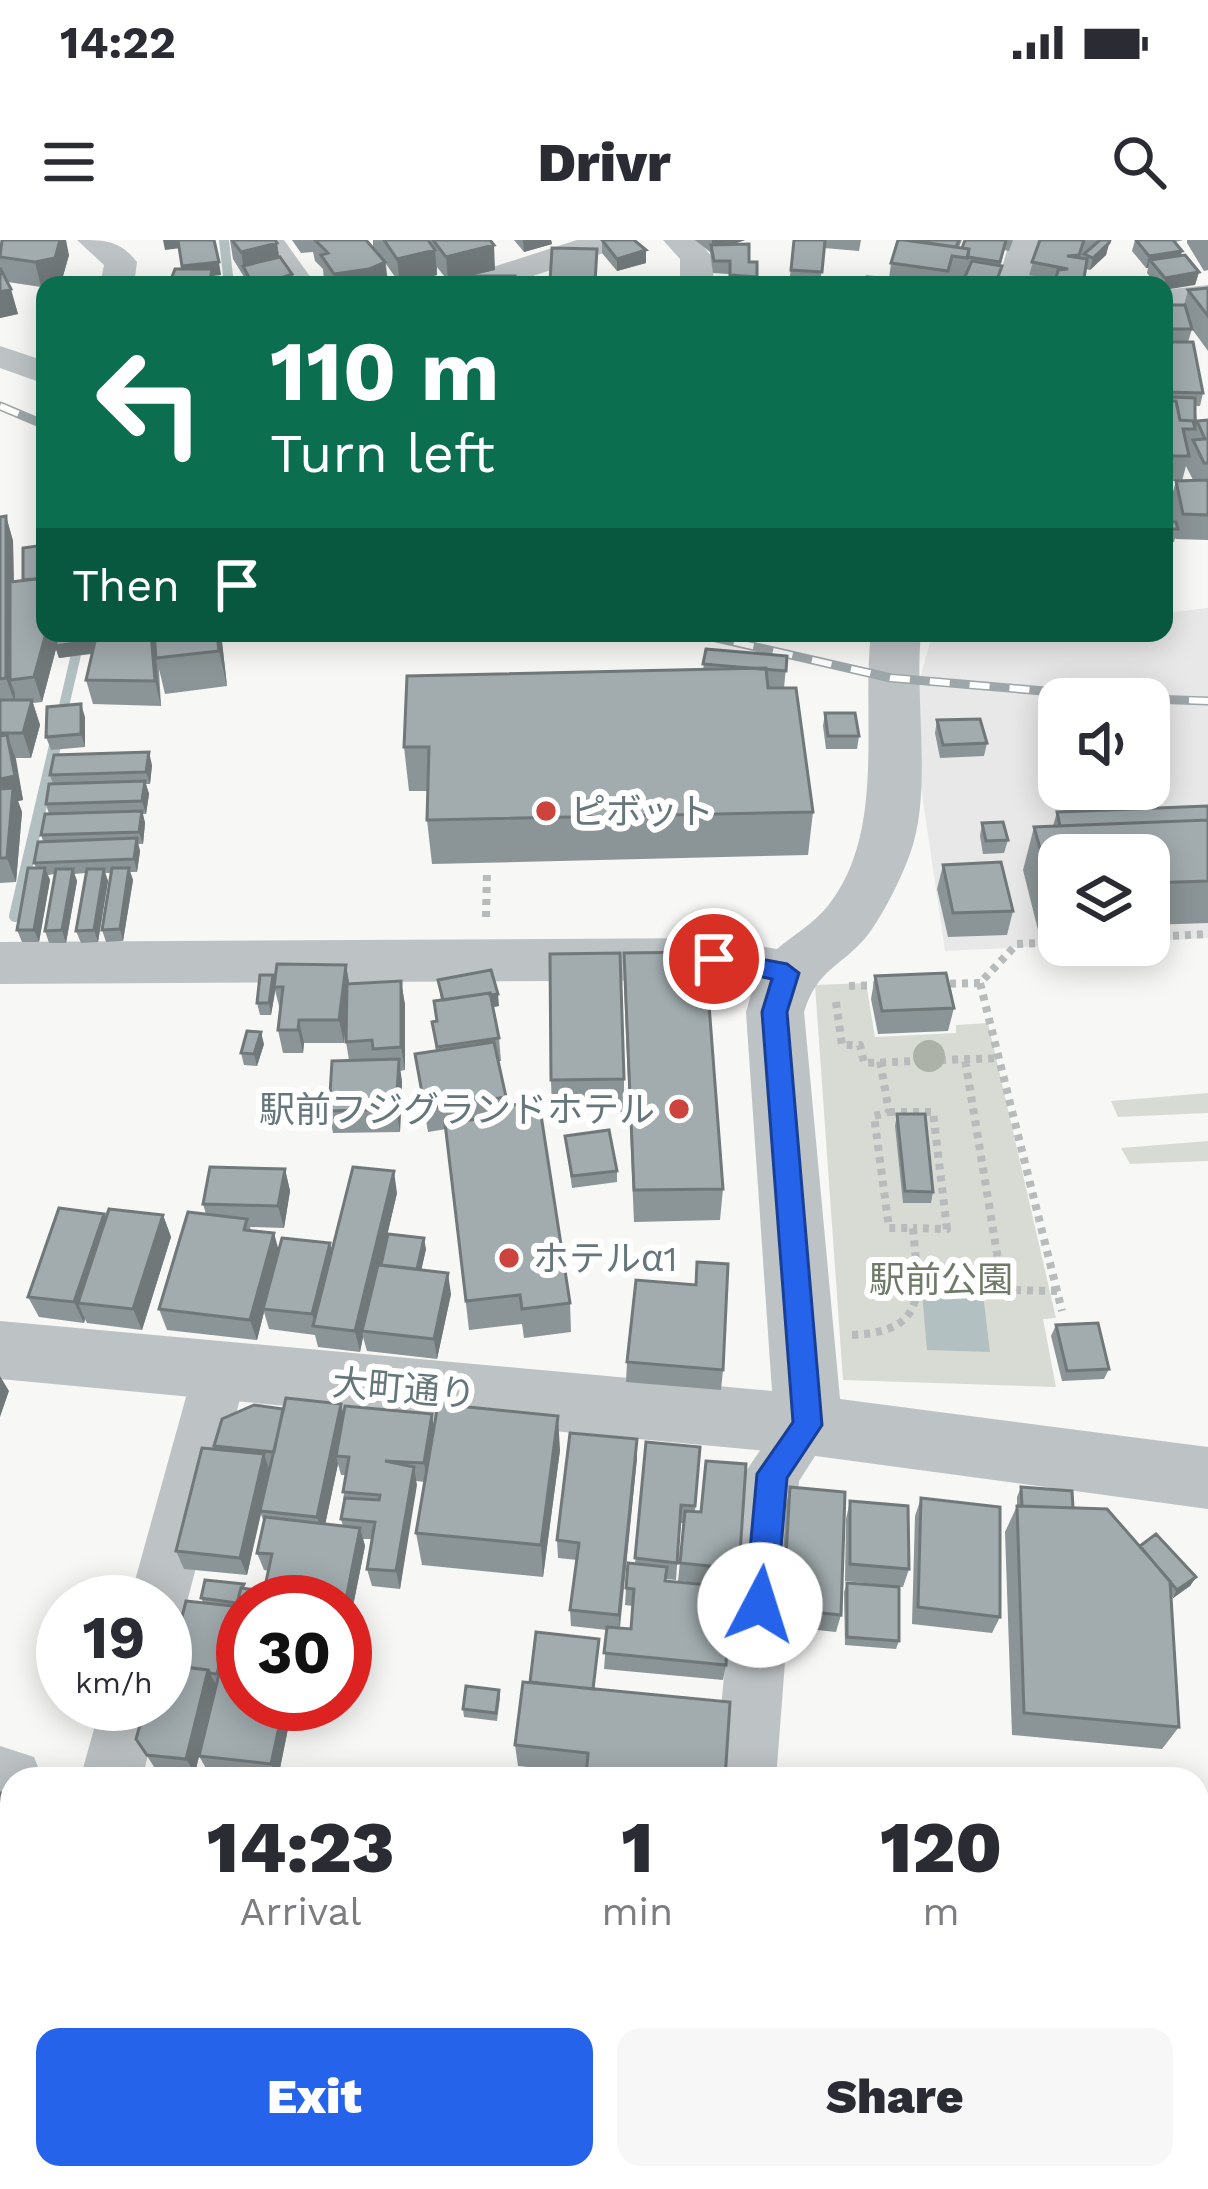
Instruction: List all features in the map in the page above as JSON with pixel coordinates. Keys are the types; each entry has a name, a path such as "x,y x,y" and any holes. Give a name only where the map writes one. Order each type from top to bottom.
{"street":[{"path":"94,240 121,262 119,276"},
{"path":"268,240 293,276"},
{"path":"499,276 610,240"},
{"path":"679,240 696,257 697,276"},
{"path":"1016,276 1026,240"},
{"path":"1173,302 1208,297"},
{"path":"0,356 36,370"},
{"path":"746,1767 772,1474 808,1425 775,1012 811,980 884,852 894,769 890,677 895,642"},
{"path":"0,962 714,959 811,980"},
{"name":"大町通り","path":"0,1350 808,1425 1208,1478"},
{"path":"165,1575 220,1372"},
{"path":"115,1767 124,1731"}],"path":[{"path":"486,920 487,871"},
{"path":"1170,936 1208,934"},
{"path":"918,985 980,983 1017,944 1038,943"},
{"path":"811,980 897,985"},
{"path":"980,983 1062,1311"},
{"path":"965,1059 1004,1291"},
{"path":"880,1061 889,1112"},
{"path":"889,1112 933,1112 946,1229 889,1228 874,1116 889,1112"},
{"path":"801,1334 881,1336 903,1329 919,1305 914,1228"},
{"path":"917,1288 1058,1291"}],"shaded area":[{"path":"1208,608 1208,938 1170,940 1170,834 1038,834 1038,946 945,951 910,712 930,642 1173,642 1173,612"},
{"path":"922,1293 983,1294 990,1352 927,1350"}],"green space":[{"name":"駅前公園","path":"866,983 875,1037 956,1033 956,1025 988,1023 1056,1318 1043,1319 1056,1387 843,1380 815,985"},
{"path":"1208,1093 1208,1113 1118,1117 1111,1101"},
{"path":"1208,1141 1208,1161 1130,1164 1121,1148"}],"building":[{"path":"2,240 60,240 55,258 35,262 0,257"},
{"path":"178,240 214,240 219,262 182,266"},
{"path":"232,240 275,240 277,243 241,252"},
{"path":"315,240 366,240 385,262 334,274 321,255 328,253"},
{"path":"384,240 428,240 435,250 397,259"},
{"path":"433,240 490,240 494,245 446,257"},
{"path":"602,240 634,240 646,250 617,259"},
{"path":"794,240 825,240 822,272 791,270"},
{"path":"898,240 969,249 967,258 952,256 948,271 891,263"},
{"path":"916,240 959,240 956,247"},
{"path":"965,240 1006,240 1000,262 968,257 969,249 962,248"},
{"path":"1040,240 1084,240 1079,255 1067,256 1087,259 1084,276 1057,276 1058,270 1068,269 1032,262"},
{"path":"1100,240 1110,240 1093,258 1084,254"},
{"path":"1136,240 1173,240 1182,251 1149,256"},
{"path":"749,244 749,262 757,262 757,276 730,275 730,261 714,261 711,245"},
{"path":"552,248 597,249 595,276 550,276"},
{"path":"1185,255 1199,272 1163,276 1150,260"},
{"path":"280,257 292,274 248,276 243,266"},
{"path":"972,261 1002,266 998,276 965,276"},
{"path":"0,268 11,289 0,292"},
{"path":"175,269 212,269 211,276 172,276"},
{"path":"1208,288 1208,316 1188,290"},
{"path":"1173,305 1185,305 1192,329 1173,329"},
{"path":"1173,342 1193,342 1203,393 1173,392"},
{"path":"1173,397 1195,398 1195,427 1193,421 1180,420"},
{"path":"1173,401 1180,420 1193,421 1195,429 1183,429 1189,456 1173,456"},
{"path":"1208,420 1208,463 1204,463 1193,440 1205,439 1197,421"},
{"path":"1208,480 1208,515 1183,514 1176,481"},
{"path":"6,516 6,678 0,679 0,517"},
{"path":"36,546 36,579 23,580 23,548"},
{"path":"36,579 36,642 44,642 34,677 10,680 10,582"},
{"path":"95,642 152,642 155,681 86,680"},
{"path":"155,642 218,642 219,651 156,658"},
{"path":"706,649 787,656 786,671 703,664"},
{"path":"766,668 768,688 796,688 813,812 427,820 429,747 404,747 407,676"},
{"path":"0,700 32,700 23,733 0,733"},
{"path":"81,704 81,734 46,737 47,707"},
{"path":"825,713 855,713 859,736 828,736"},
{"path":"980,719 987,743 943,745 937,720"},
{"path":"7,735 15,776 0,779 0,736"},
{"path":"149,752 146,772 50,775 54,755"},
{"path":"145,781 142,801 46,804 49,784"},
{"path":"13,788 7,858 0,858 0,789"},
{"path":"1208,806 1208,820 1060,826 1057,812 1170,810"},
{"path":"142,811 139,832 41,835 45,814"},
{"path":"1208,820 1208,881 1170,882 1170,834 1038,834 1038,841 1034,827"},
{"path":"1003,822 1008,840 986,841 982,823"},
{"path":"137,838 134,859 34,863 38,842"},
{"path":"1001,862 1013,911 953,913 943,865"},
{"path":"28,868 45,868 34,930 17,930"},
{"path":"112,868 129,868 120,929 102,930"},
{"path":"56,869 73,869 62,930 45,931"},
{"path":"87,869 104,869 94,930 76,931"},
{"path":"705,952 723,1189 634,1190 624,953"},
{"path":"620,953 624,1079 551,1080 550,954"},
{"path":"277,964 346,965 339,1020 299,1020 298,1030 278,1030 283,987 274,987"},
{"path":"491,970 498,994 443,1000 438,980"},
{"path":"946,973 954,1008 882,1011 875,976"},
{"path":"260,975 273,975 269,1003 257,1003"},
{"path":"401,981 401,1047 373,1049 372,1040 346,1042 347,984"},
{"path":"490,993 499,1038 437,1047 434,1001"},
{"path":"247,1031 261,1032 254,1054 241,1053"},
{"path":"494,1042 506,1097 425,1109 415,1054"},
{"path":"399,1059 396,1109 329,1111 332,1061"},
{"path":"539,1102 570,1303 522,1309 520,1295 466,1301 445,1123 496,1117 495,1107"},
{"path":"897,1114 925,1114 933,1192 905,1191"},
{"path":"609,1130 617,1171 572,1176 565,1136"},
{"path":"210,1167 285,1169 278,1206 203,1204"},
{"path":"353,1167 394,1171 355,1331 313,1326"},
{"path":"59,1208 104,1214 74,1302 28,1297"},
{"path":"109,1209 163,1215 133,1309 78,1303"},
{"path":"188,1212 247,1219 244,1230 274,1233 250,1320 159,1309"},
{"path":"388,1234 424,1238 417,1269 381,1265"},
{"path":"282,1238 330,1243 312,1314 263,1309"},
{"path":"697,1262 728,1264 723,1370 627,1362 636,1280 696,1285"},
{"path":"378,1265 448,1273 434,1339 362,1331"},
{"path":"1098,1323 1109,1369 1067,1371 1056,1325"},
{"path":"286,1398 341,1404 317,1517 260,1511"},
{"path":"438,1404 558,1416 541,1545 416,1533"},
{"path":"254,1405 283,1409 274,1452 214,1446 222,1419"},
{"path":"345,1406 432,1414 424,1463 385,1461 414,1467 396,1571 367,1569 375,1522 341,1519 345,1498 379,1500 380,1495 343,1492 349,1457 336,1456"},
{"path":"570,1433 637,1439 619,1615 570,1610 579,1543 557,1540"},
{"path":"646,1442 700,1447 695,1506 681,1505 677,1563 635,1558"},
{"path":"202,1448 264,1454 240,1558 176,1551"},
{"path":"706,1461 746,1464 739,1569 680,1563 685,1511 701,1512"},
{"path":"790,1487 845,1492 841,1615 783,1609"},
{"path":"1021,1487 1072,1491 1073,1508 1022,1506"},
{"path":"921,1498 1000,1507 1000,1617 918,1607"},
{"path":"850,1501 908,1506 909,1569 850,1564"},
{"path":"1017,1506 1107,1509 1170,1581 1179,1727 1024,1713"},
{"path":"265,1517 360,1528 351,1575 267,1575 272,1554 257,1553"},
{"path":"1156,1534 1196,1577 1177,1590 1140,1546"},
{"path":"628,1563 667,1567 665,1581 730,1587 726,1665 604,1653 607,1627 631,1629 634,1589 626,1588"},
{"path":"205,1580 216,1581 216,1600 201,1598"},
{"path":"847,1583 899,1587 899,1641 847,1637"},
{"path":"192,1602 216,1604 216,1674 192,1668"},
{"path":"536,1632 599,1639 593,1689 530,1682"},
{"path":"192,1668 208,1670 186,1759 147,1755 136,1739 138,1731 192,1731"},
{"path":"523,1682 730,1702 726,1767 587,1767 588,1753 515,1745"},
{"path":"216,1686 216,1731 278,1731 271,1764 199,1756"},
{"path":"466,1686 499,1690 496,1713 463,1709"}],"waterway":[{"path":"224,240 228,276"},
{"path":"57,736 79,642"},
{"path":"15,916 58,733"}],"railway":[{"path":"0,406 36,421"},
{"path":"734,642 891,678 1038,690"},
{"path":"1170,700 1208,701"}],"place":[{"name":"ピボット","path":"546,811"},
{"name":"駅前フジグランドホテル","path":"679,1109"},
{"name":"ホテルα1","path":"509,1258"}],"route":[{"path":"714,959 787,973 775,1012 808,1425 772,1474 760,1605"}]}
